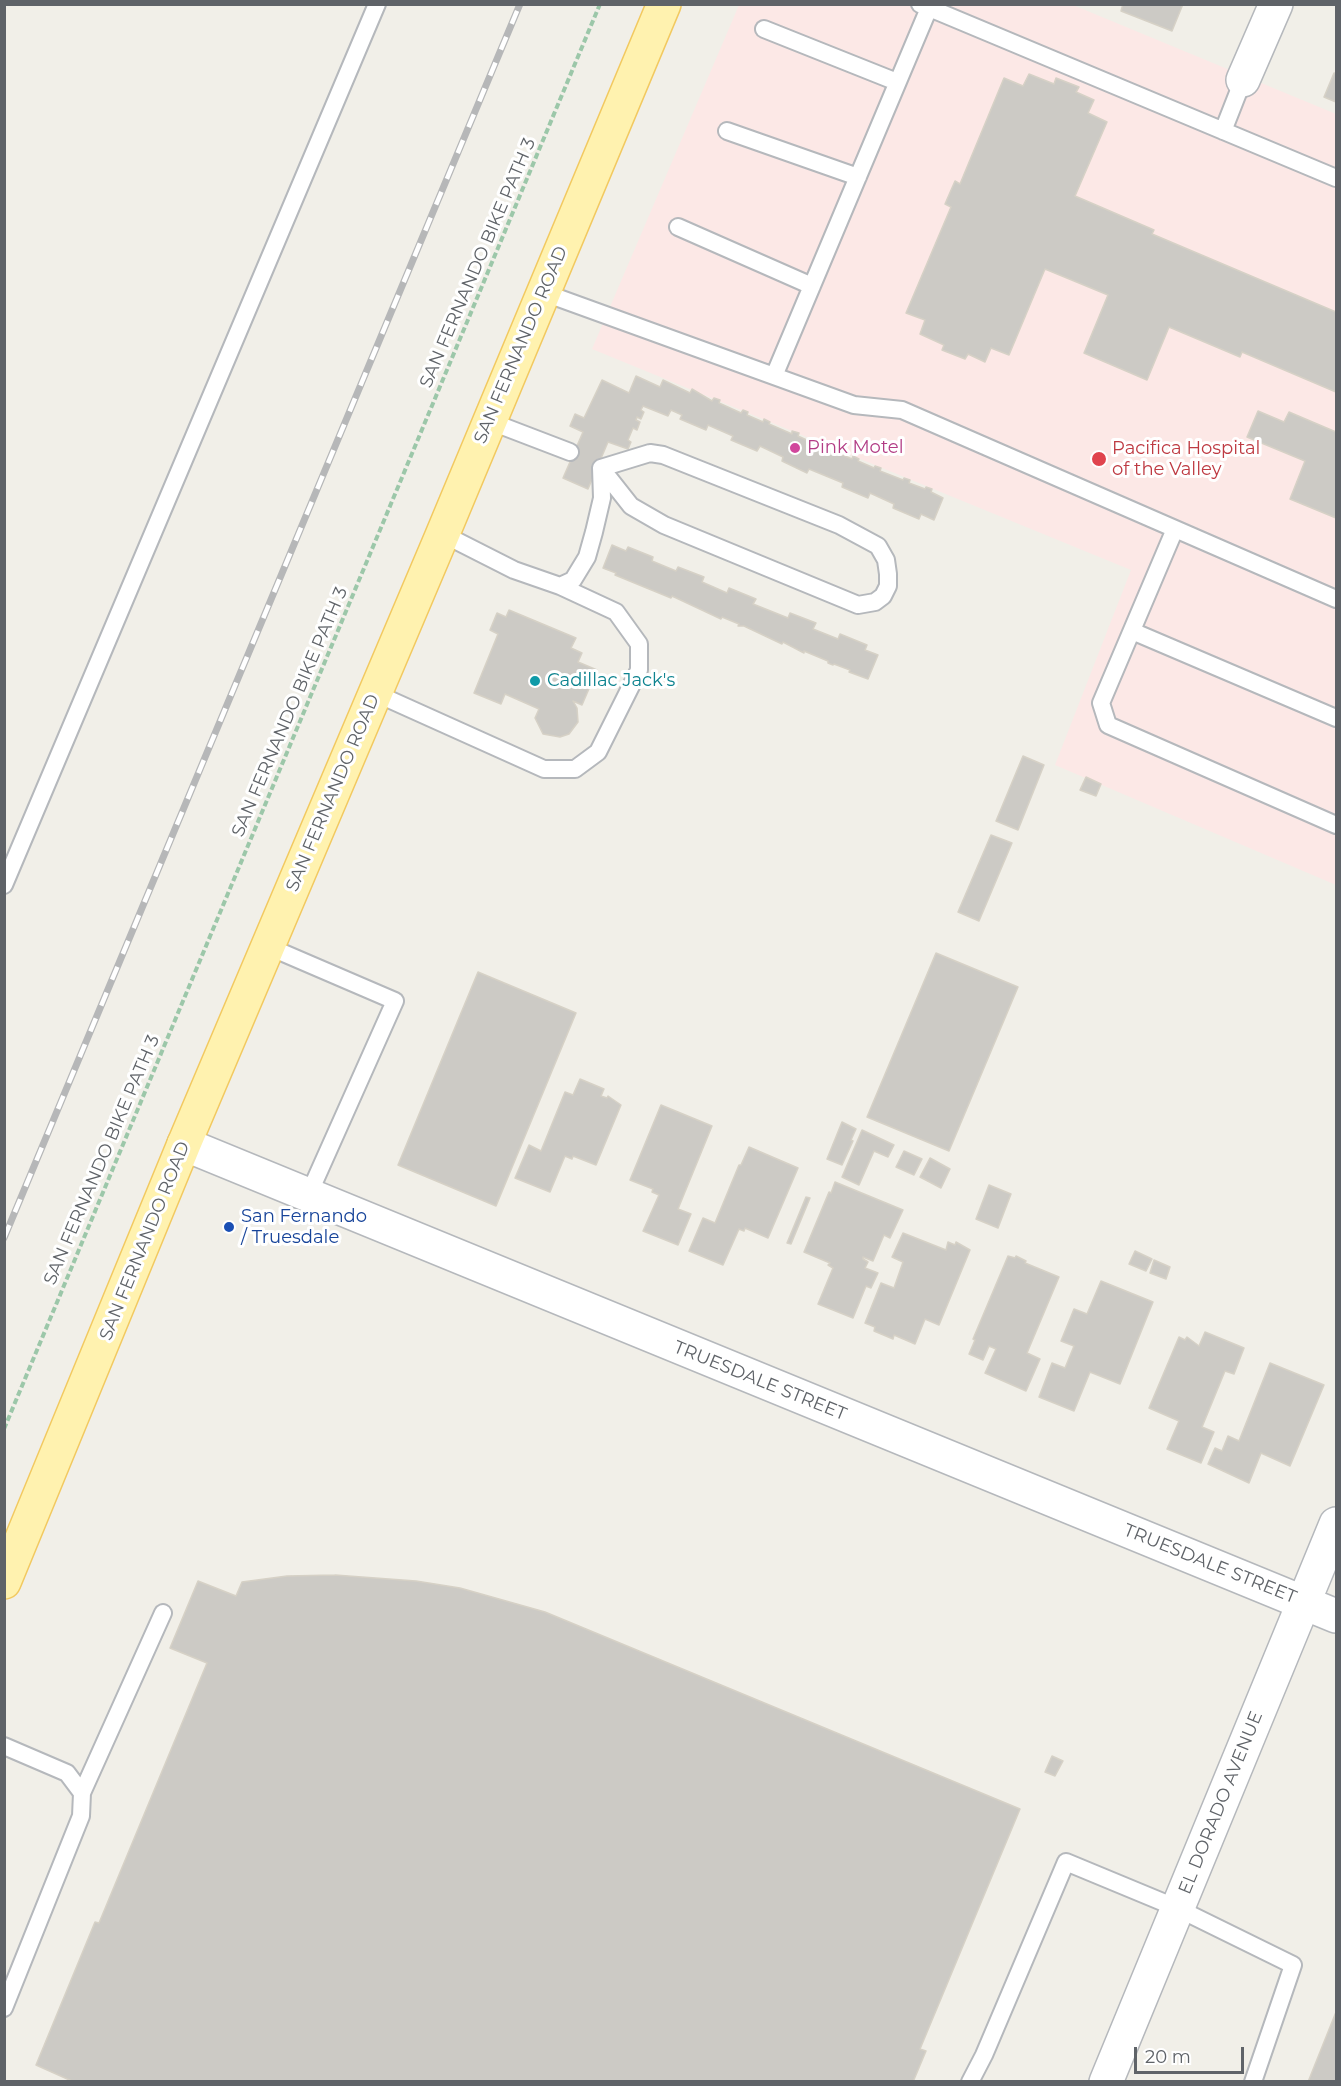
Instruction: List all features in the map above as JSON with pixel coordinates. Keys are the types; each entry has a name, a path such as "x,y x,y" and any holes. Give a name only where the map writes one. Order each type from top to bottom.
{"main road":[{"name":"SAN FERNANDO ROAD","path":"4,1582 184,1144 443,534 664,4"}],"street":[{"path":"1243,80 1276,4"},
{"name":"TRUESDALE STREET","path":"184,1144 1336,1616"},
{"name":"EL DORADO AVENUE","path":"1106,2082 1336,1524"}],"lane":[{"path":"4,885 377,4"},
{"path":"774,376 897,82 924,6 1336,178"},
{"path":"764,29 897,82"},
{"path":"1223,131 1243,80"},
{"path":"727,131 858,177"},
{"path":"678,228 812,286"},
{"path":"542,292 855,405 902,410 1336,599"},
{"path":"489,421 570,452"},
{"path":"644,454 663,455 839,525 878,546 886,560 888,586 884,596 875,602 858,605 664,525 631,506 601,468 644,454"},
{"path":"560,586 573,580 587,557 602,498 601,468"},
{"path":"1174,529 1101,703 1107,725 1336,825"},
{"path":"375,693 544,769 575,769 598,752 639,670 639,644 616,612 560,586 514,570 443,534"},
{"path":"1132,631 1336,718"},
{"path":"267,946 395,1000 308,1196"},
{"path":"4,2008 81,1816 82,1793 162,1613"},
{"path":"4,1746 68,1773 82,1793"},
{"path":"970,2082 984,2055 1066,1862 1177,1908 1293,1965 1253,2082"}],"path":[{"name":"SAN FERNANDO BIKE PATH 3","path":"4,1429 600,4"}],"shaded area":[{"name":"Pacifica Hospital of the Valley","path":"739,5 1073,5 1336,114 1336,885 1055,765 1131,570 592,349"}],"building":[{"path":"1123,4 1183,4 1172,31 1121,11"},
{"path":"1334,73 1336,74 1336,102 1324,97"},
{"path":"1029,74 1054,84 1056,78 1079,87 1076,92 1094,100 1088,113 1107,122 1075,196 1154,230 1152,234 1336,312 1336,392 1242,352 1240,357 1169,327 1147,380 1084,353 1108,295 1045,269 1009,355 991,348 985,362 968,354 965,359 942,350 944,345 920,334 925,320 906,313 951,207 945,204 955,181 960,184 1004,78 1023,86"},
{"name":"Pink Motel","path":"636,376 660,387 663,380 690,393 692,389 712,401 714,398 720,400 719,403 741,413 743,410 748,412 747,415 763,422 764,419 770,422 769,424 792,434 792,431 799,433 798,436 813,443 814,440 821,442 819,445 852,459 853,456 859,459 858,461 874,468 875,466 881,468 880,471 903,480 904,478 910,480 909,483 925,489 926,487 932,489 931,492 943,498 934,520 921,514 919,519 893,508 894,504 870,493 868,498 842,487 843,483 809,469 807,473 782,461 783,457 760,446 757,451 731,440 733,436 708,425 706,430 680,419 682,415 671,410 668,416 643,406 641,410 644,412 641,419 637,417 636,420 640,422 637,430 633,428 628,440 631,442 628,449 608,442 588,489 563,478 583,432 570,426 575,414 584,418 602,380 629,393"},
{"path":"1258,411 1284,422 1289,412 1336,432 1336,518 1290,499 1305,461 1247,437"},
{"path":"612,545 626,551 628,547 653,557 652,561 676,571 678,567 704,577 702,582 727,593 729,588 756,599 753,604 788,618 790,613 816,623 813,629 838,639 840,634 867,645 865,650 878,655 868,679 744,626 738,626 739,624 722,617 721,619 672,596 671,598 615,575 616,573 603,568"},
{"name":"Cadillac Jack's","path":"509,610 576,638 571,648 582,653 578,662 597,670 582,705 573,701 577,708 578,722 569,734 560,737 543,734 535,718 539,709 505,694 501,704 474,693 498,634 490,630 497,613 506,617"},
{"path":"1023,756 1044,765 1018,830 996,821"},
{"path":"1086,777 1101,784 1096,796 1080,790"},
{"path":"991,835 1012,843 979,921 958,912"},
{"path":"936,953 1018,987 949,1151 867,1117"},
{"path":"478,972 576,1013 496,1206 398,1165"},
{"path":"580,1079 604,1089 601,1096 607,1098 608,1096 621,1105 596,1165 573,1156 572,1159 565,1156 550,1192 515,1178 529,1145 541,1151 565,1092 573,1095"},
{"path":"661,1105 712,1126 678,1209 691,1214 678,1245 643,1231 659,1195 652,1192 653,1189 630,1180"},
{"path":"842,1122 856,1129 842,1165 827,1159"},
{"path":"862,1130 894,1145 888,1157 874,1151 859,1185 842,1177"},
{"path":"749,1147 798,1168 768,1238 745,1228 744,1231 739,1229 723,1265 689,1251 703,1218 715,1223"},
{"path":"904,1151 922,1159 914,1175 896,1167"},
{"path":"930,1158 950,1169 941,1188 920,1177"},
{"path":"835,1182 903,1210 890,1238 884,1235 873,1261 863,1257 868,1262 865,1268 878,1273 871,1288 866,1286 853,1318 818,1304 833,1268 828,1265 830,1263 804,1252"},
{"path":"989,1185 1011,1194 998,1228 976,1219"},
{"path":"806,1197 810,1198 791,1244 787,1243"},
{"path":"903,1233 946,1250 948,1242 955,1245 956,1242 970,1250 939,1325 925,1319 915,1344 894,1335 893,1339 874,1331 875,1327 865,1323 881,1283 894,1288 903,1262 892,1257"},
{"path":"1135,1251 1152,1259 1146,1271 1129,1264"},
{"path":"1008,1256 1015,1258 1016,1256 1026,1261 1025,1263 1059,1277 1027,1353 1040,1359 1026,1391 985,1373 996,1349 989,1346 983,1360 969,1354 975,1340 973,1339"},
{"path":"1154,1260 1170,1267 1166,1279 1150,1273"},
{"path":"1101,1281 1153,1302 1120,1384 1090,1372 1074,1411 1039,1397 1052,1363 1065,1368 1074,1346 1061,1341 1074,1309 1087,1314"},
{"path":"1205,1332 1244,1348 1234,1374 1225,1371 1202,1427 1214,1432 1201,1463 1167,1449 1179,1421 1149,1408 1179,1337 1185,1340 1187,1337 1199,1346"},
{"path":"1270,1363 1324,1385 1290,1466 1261,1453 1249,1483 1208,1464 1215,1448 1222,1451 1228,1436 1239,1441"},
{"path":"335,1575 416,1581 460,1588 545,1612 1020,1809 920,2049 926,2051 913,2082 74,2082 36,2065 95,1922 99,1923 207,1663 170,1648 198,1581 236,1596 242,1582 287,1576"},
{"path":"1052,1756 1063,1761 1055,1776 1045,1772"},
{"path":"1336,2012 1336,2082 1308,2082"}],"railway":[{"path":"4,1238 520,4"}],"place":[{"name":"Pink Motel","path":"795,448"},
{"name":"Pacifica Hospital of the Valley","path":"1099,459"},
{"name":"Cadillac Jack's","path":"535,681"},
{"name":"San Fernando / Truesdale","path":"229,1227"}]}
